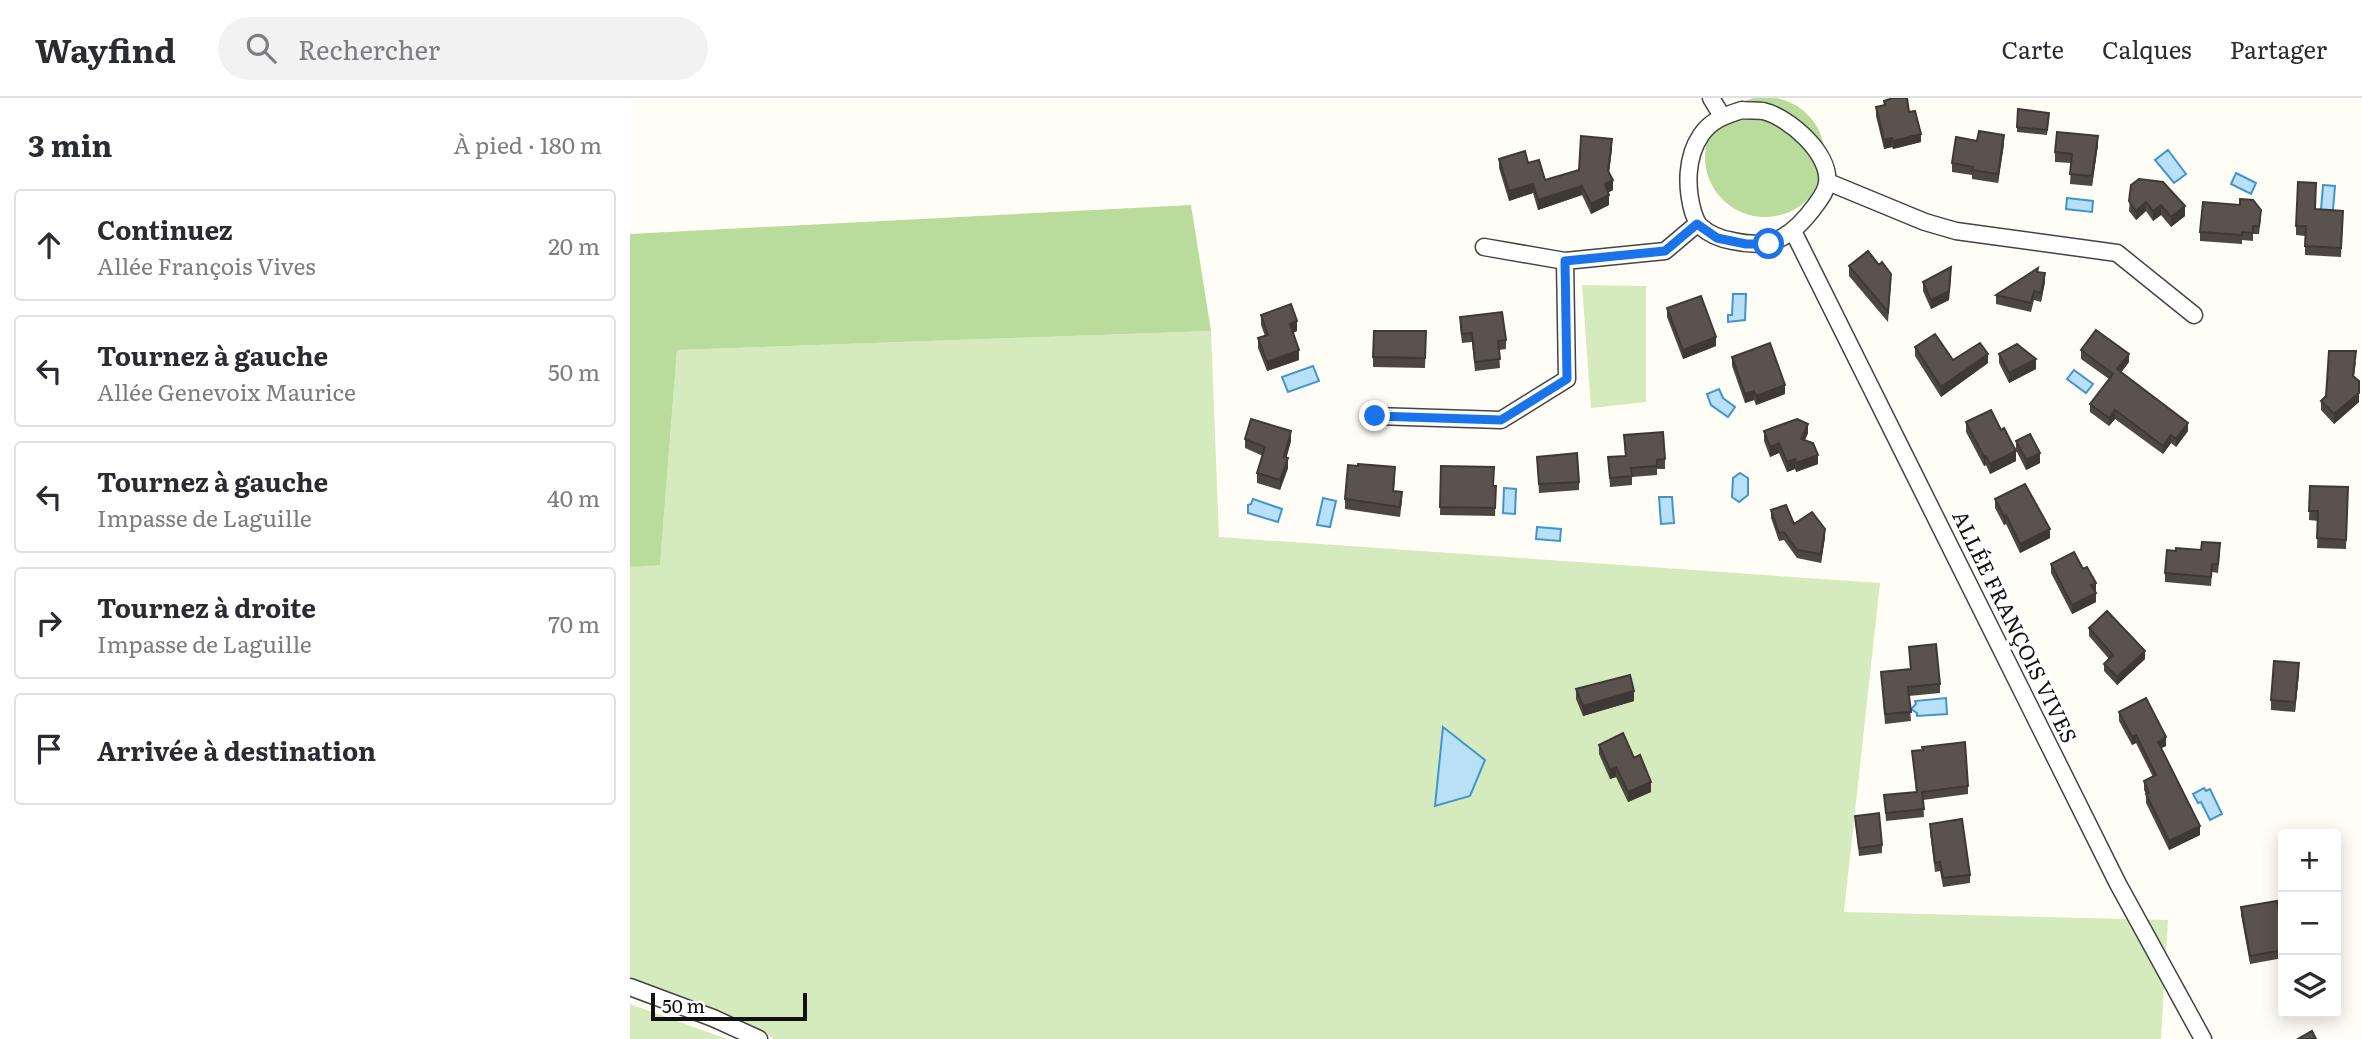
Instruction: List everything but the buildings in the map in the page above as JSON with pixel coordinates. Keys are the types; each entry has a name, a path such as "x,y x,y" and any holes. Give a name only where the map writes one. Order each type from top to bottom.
{"street":[{"path":"1711,98 1722,116"},
{"path":"1742,110 1763,111 1780,118 1797,130 1823,162 1828,182 1804,222 1769,244 1746,244 1717,238 1697,224 1688,196 1688,171 1701,134 1722,116 1742,110"},
{"path":"1828,182 1925,222 1956,231 2117,253 2194,315"},
{"path":"1484,247 1565,261 1665,251 1697,224"},
{"name":"ALLÉE FRANÇOIS VIVES","path":"1793,231 2118,884 2203,1039"},
{"path":"1375,416 1501,420 1567,379 1565,261"},
{"path":"630,987 713,1018 759,1039"}],"green space":[{"path":"1765,97 1788,101 1808,114 1821,134 1825,157 1821,180 1808,200 1788,213 1765,217 1742,213 1722,200 1709,180 1705,157 1709,134 1722,114 1742,101"},
{"path":"1191,205 1211,331 677,350 660,565 630,567 630,234"},
{"path":"1582,285 1646,286 1646,402 1591,408"},
{"path":"1211,331 1219,537 1880,583 1844,912 2168,920 2161,1039 774,1039 722,1013 630,980 630,567 660,564 677,350"},
{"path":"630,1004 727,1039 630,1039"}],"water":[{"path":"2168,150 2186,174 2174,183 2155,160"},
{"path":"2236,173 2256,183 2251,194 2231,184"},
{"path":"2323,185 2335,186 2333,210 2321,210"},
{"path":"2067,198 2093,201 2092,212 2066,209"},
{"path":"1733,294 1746,294 1745,320 1728,322 1728,315 1732,315"},
{"path":"1313,366 1319,381 1288,392 1282,377"},
{"path":"2074,370 2093,384 2086,393 2067,379"},
{"path":"1719,389 1723,398 1735,407 1728,417 1711,405 1707,394"},
{"path":"1740,473 1748,478 1748,495 1739,502 1732,497 1733,478"},
{"path":"1504,488 1516,489 1515,514 1503,513"},
{"path":"1659,497 1672,497 1674,523 1661,524"},
{"path":"1323,498 1336,501 1330,527 1317,525"},
{"path":"1253,499 1282,509 1278,522 1248,513 1248,505"},
{"path":"1537,527 1561,529 1560,541 1536,539"},
{"path":"1946,698 1947,714 1917,716 1911,709 1916,704 1915,701"},
{"path":"1443,727 1485,760 1470,796 1435,806"},
{"path":"2204,788 2206,791 2210,789 2222,814 2210,820 2201,802 2198,803 2193,794"}],"route":[{"path":"1375,416 1501,420 1567,379 1565,261 1665,251 1697,224 1717,238 1746,244 1769,244"}]}
